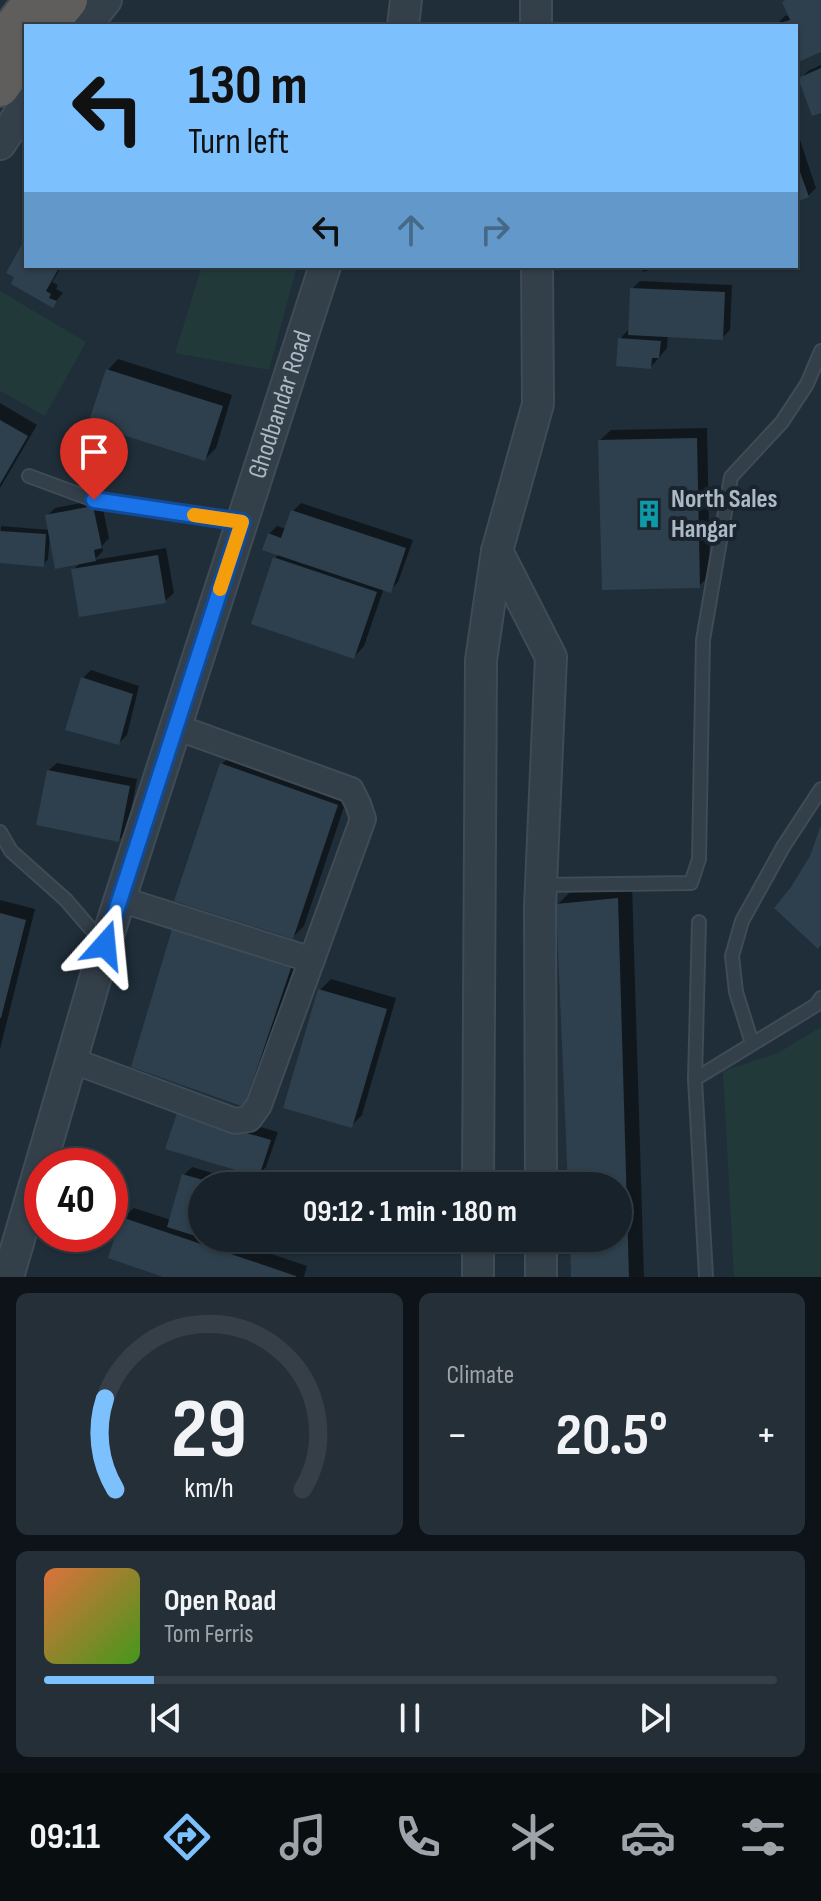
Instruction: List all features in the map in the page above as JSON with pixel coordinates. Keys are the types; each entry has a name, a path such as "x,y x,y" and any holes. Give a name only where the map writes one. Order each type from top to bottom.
{"highway":[{"path":"0,44 34,0"},
{"path":"49,24 68,0"},
{"path":"0,87 24,54"}],"street":[{"path":"87,24 106,0"},
{"path":"403,24 406,0"},
{"path":"536,0 536,24"},
{"path":"0,144 24,107"},
{"name":"Ghodbandar Road","path":"8,1277 105,945 324,268"},
{"path":"478,1172 481,660 497,551 538,404 537,268"},
{"path":"497,551 551,657 541,885 541,1172"},
{"path":"71,1060 235,1121 249,1119 259,1105 363,819 351,790 176,727"},
{"path":"120,899 312,960"},
{"path":"478,1252 478,1277"},
{"path":"541,1252 541,1277"}],"lane":[{"path":"541,885 691,883 699,859 703,640 731,477 782,422 807,384 821,351"},
{"path":"29,476 94,500 242,522"},
{"path":"752,1043 736,992 732,956 735,944 749,908 783,847 821,789"},
{"path":"0,832 11,851 66,900 105,945"},
{"path":"699,922 695,1079 706,1277"},
{"path":"695,1079 816,1005 821,998"}],"green space":[{"path":"201,268 296,268 269,370 175,353"},
{"path":"0,291 86,342 45,416 0,391"},
{"path":"821,1027 821,1277 734,1277 723,1071 778,1053"}],"building":[{"path":"821,0 821,52 798,62 798,24 777,24 790,20 782,2"},
{"path":"821,68 821,113 812,116 798,78"},
{"path":"798,167 809,197 798,201"},
{"path":"24,241 24,268 59,268 46,291 51,294 49,298 57,301 53,308 11,284 14,277 6,273"},
{"path":"630,288 725,292 723,340 628,335"},
{"path":"618,338 661,341 659,358 652,358 651,369 616,366"},
{"path":"106,369 223,406 205,461 88,424"},
{"path":"0,420 28,436 0,484"},
{"name":"North Sales Hangar","path":"697,438 700,588 602,590 598,440"},
{"path":"93,506 102,548 94,550 96,561 55,569 45,515"},
{"path":"291,510 406,548 391,593 262,550 268,533 281,538"},
{"path":"0,531 46,534 44,567 0,563"},
{"path":"158,555 166,603 79,617 71,569"},
{"path":"273,557 377,592 354,659 251,624"},
{"path":"81,677 133,694 119,745 65,730"},
{"path":"220,763 338,805 293,939 174,901"},
{"path":"47,770 130,786 119,842 36,825"},
{"path":"821,825 821,945 818,949 774,908 810,856"},
{"path":"618,898 626,1172 567,1172 556,904"},
{"path":"0,913 26,920 1,1018 0,1018"},
{"path":"172,929 293,962 244,1107 131,1067"},
{"path":"318,989 387,1009 352,1128 283,1108"},
{"path":"177,1113 271,1140 261,1172 242,1172 165,1149"},
{"path":"182,1174 188,1176 188,1234 167,1227"},
{"path":"128,1219 188,1240 188,1252 225,1252 296,1277 163,1277 108,1258 110,1252 128,1252"},
{"path":"570,1252 628,1252 629,1277 571,1277"}],"slow traffic":[{"path":"194,515 242,522 220,589"}],"place":[{"name":"North Sales Hangar","path":"649,514"}],"route":[{"path":"94,500 242,522 105,945"}]}
